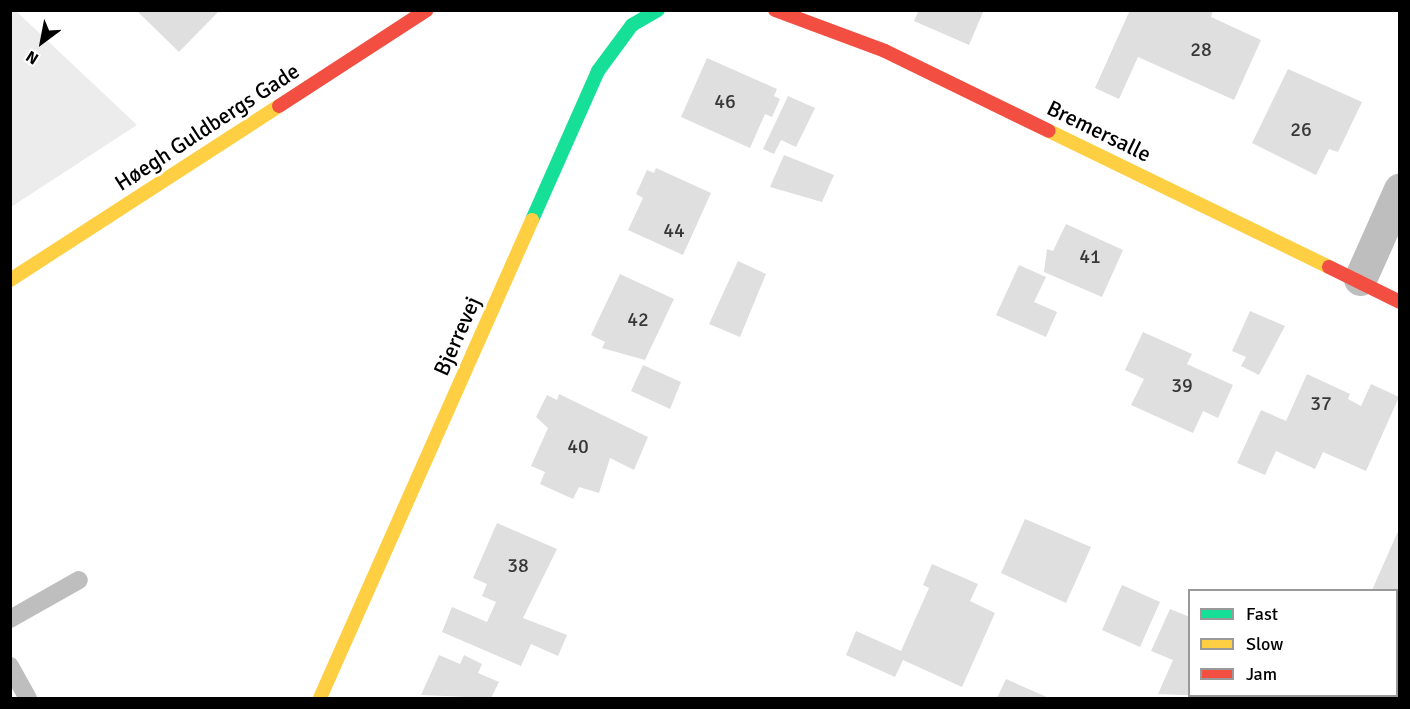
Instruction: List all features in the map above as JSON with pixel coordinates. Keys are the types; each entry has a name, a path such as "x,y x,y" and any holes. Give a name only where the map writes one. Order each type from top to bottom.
{"street":[{"name":"Høegh Guldbergs Gade","path":"10,280 427,10"},
{"name":"Bjerrevej","path":"320,699 598,70 632,25 658,10"},
{"name":"Bremersalle","path":"775,10 885,51 1360,279 1400,302"},
{"path":"1360,279 1400,189"}],"lane":[{"path":"10,619 79,580"},
{"path":"10,666 28,699"}],"shaded area":[{"path":"10,11 16,11 137,125 11,207"}],"building":[{"path":"136,10 220,10 179,52"},
{"path":"919,10 984,10 969,45 914,21"},
{"path":"1130,10 1213,10 1211,17 1261,40 1234,100 1138,57 1119,99 1095,88"},
{"path":"707,58 777,89 774,96 780,99 772,117 765,114 750,148 681,117"},
{"path":"1288,69 1362,102 1338,152 1329,149 1316,175 1252,143"},
{"path":"788,96 815,108 796,147 781,140 774,154 763,149"},
{"path":"784,155 834,175 822,202 770,187"},
{"path":"656,168 711,193 683,255 628,230 643,198 636,194 647,170 654,173"},
{"path":"1066,224 1123,250 1102,297 1044,272 1047,249 1053,251"},
{"path":"738,261 766,274 740,337 709,324"},
{"path":"1019,265 1046,277 1034,302 1057,312 1046,337 996,315"},
{"path":"620,274 674,299 645,360 602,348 605,342 591,335"},
{"path":"1250,311 1285,326 1259,375 1241,366 1246,357 1232,351"},
{"path":"1143,332 1192,354 1187,364 1233,385 1218,418 1203,411 1193,433 1131,405 1144,379 1125,370"},
{"path":"643,365 681,382 670,409 631,391"},
{"path":"1307,374 1350,394 1348,399 1361,406 1371,384 1399,397 1366,471 1323,452 1315,469 1276,451 1265,475 1237,463 1261,410 1286,421"},
{"path":"559,394 648,437 634,470 610,458 599,493 579,487 573,499 540,484 545,472 531,466 548,428 536,417 547,395 557,400"},
{"path":"1025,519 1091,547 1066,603 1001,573"},
{"path":"497,523 557,549 523,618 567,635 558,656 531,644 521,666 442,632 452,607 487,622 496,602 482,596 487,584 473,578"},
{"path":"1400,527 1400,698 1366,697 1398,697 1398,589 1372,589"},
{"path":"932,564 978,584 970,601 995,613 962,687 903,660 895,677 846,655 856,631 901,651 929,588 923,585"},
{"path":"1122,585 1160,602 1140,647 1102,630"},
{"path":"1170,609 1188,616 1188,695 1158,694 1173,660 1151,651"},
{"path":"439,655 460,664 464,655 482,664 478,673 499,682 491,698 421,695"},
{"path":"1006,679 1049,698 997,698"}],"traffic: fast":[{"path":"532,220 598,71 632,25 658,10"}],"traffic: slow":[{"path":"10,280 279,106"},
{"path":"1049,131 1329,267"},
{"path":"320,698 532,220"}],"traffic: jam":[{"path":"279,106 427,10"},
{"path":"775,10 885,51 1049,131"},
{"path":"1329,267 1400,302"}]}
